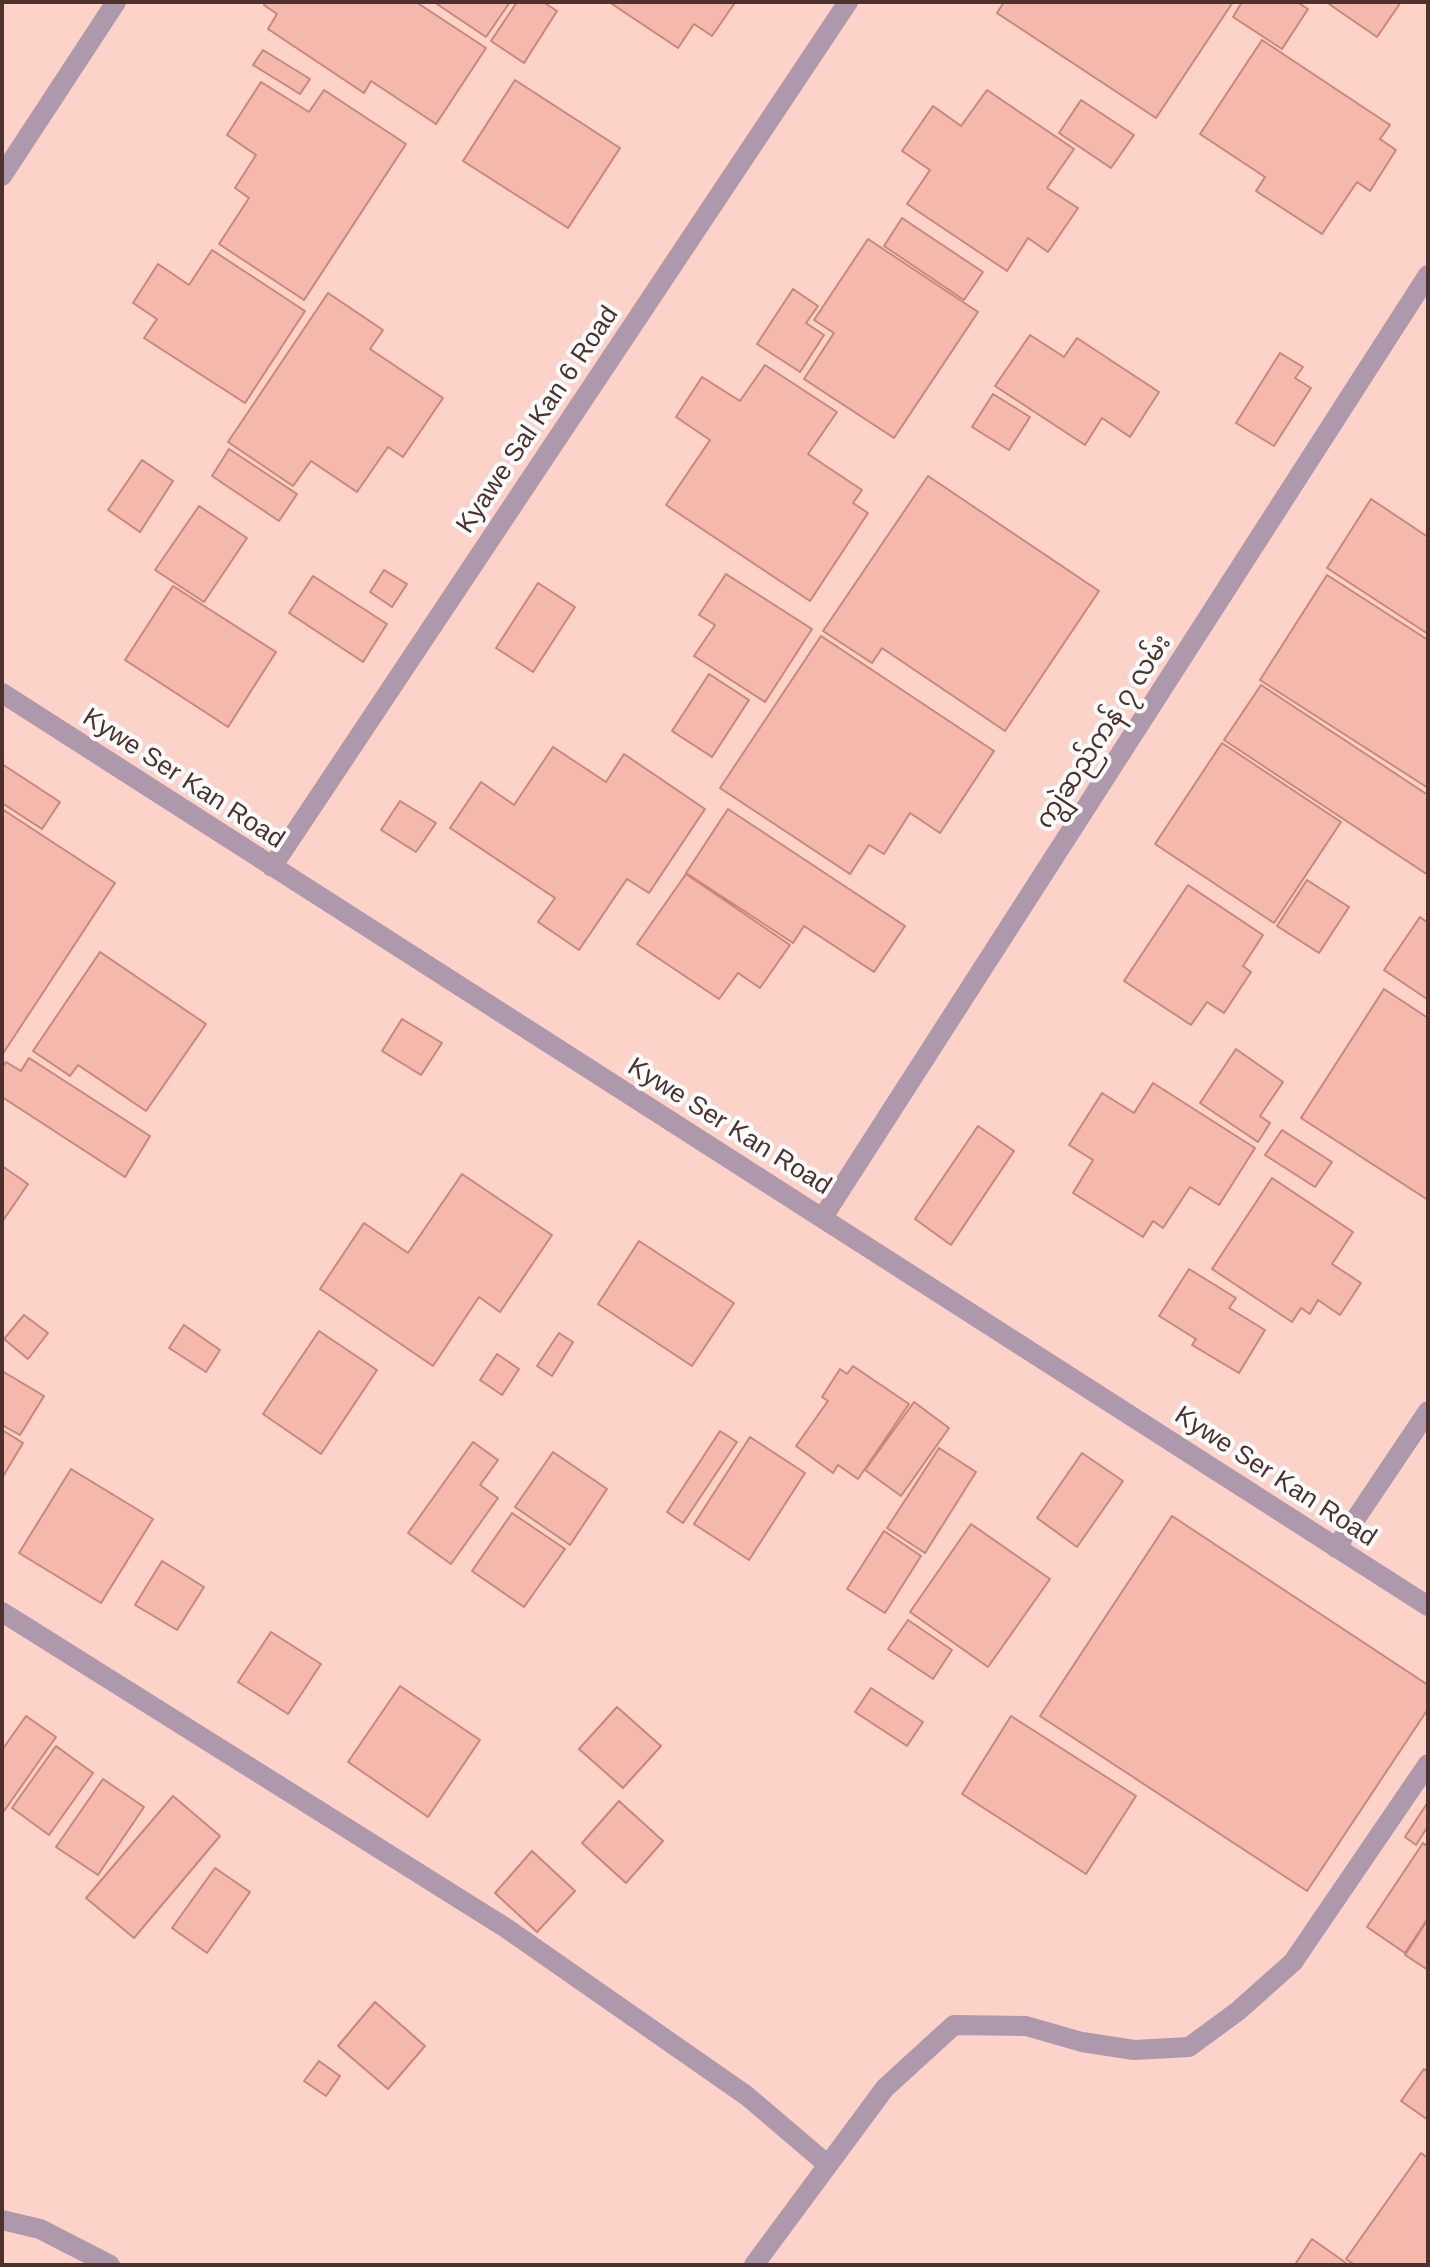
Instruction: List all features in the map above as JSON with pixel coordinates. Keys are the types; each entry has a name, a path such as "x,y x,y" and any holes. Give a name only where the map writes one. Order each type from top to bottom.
{"street":[{"path":"2,176 116,2"},
{"name":"Kyawe Sal Kan 6 Road","path":"272,867 848,2"},
{"name":"ကျွဲဆည်ကန် ၇ လမ်း","path":"823,1217 1428,275"},
{"name":"Kywe Ser Kan Road","path":"2,693 1428,1606"},
{"path":"1336,1548 1428,1411"},
{"path":"2,1612 506,1928 747,2096 828,2165"},
{"path":"754,2265 885,2088 954,2025 1026,2026 1082,2042 1134,2050 1189,2047 1238,2011 1293,1962 1428,1764"},
{"path":"2,2220 40,2229 110,2265"}],"building":[{"path":"266,2 416,2 486,48 436,124 371,81 364,93 268,29 277,14 264,5"},
{"path":"434,2 510,2 486,37"},
{"path":"517,2 543,2 557,11 524,63 491,41"},
{"path":"609,2 734,4 712,36 694,24 678,48"},
{"path":"1004,2 1233,2 1156,118 997,13"},
{"path":"1242,2 1297,2 1308,9 1282,49 1233,17"},
{"path":"1326,2 1401,2 1377,37"},
{"path":"1262,40 1390,125 1380,139 1396,150 1370,191 1357,182 1322,234 1256,191 1265,177 1200,134"},
{"path":"263,50 310,79 300,94 253,65"},
{"path":"515,80 620,148 568,228 463,161"},
{"path":"261,82 309,112 324,90 406,144 304,300 219,244 249,198 235,188 256,155 227,135"},
{"path":"987,90 1074,149 1047,188 1078,208 1048,252 1028,238 1007,271 907,204 930,170 902,151 933,106 961,126"},
{"path":"1081,100 1134,135 1111,168 1059,133"},
{"path":"902,218 983,272 964,300 884,246"},
{"path":"868,239 978,312 894,438 804,379 834,333 814,320"},
{"path":"212,250 305,311 245,403 144,338 157,319 133,303 158,264 189,285"},
{"path":"793,289 818,306 806,323 824,335 800,372 757,344"},
{"path":"328,293 383,330 370,349 443,398 403,457 388,447 357,492 311,461 293,486 228,442"},
{"path":"1030,335 1064,357 1077,338 1159,392 1130,437 1102,418 1085,445 995,386"},
{"path":"1280,353 1303,367 1295,378 1311,388 1274,446 1236,423"},
{"path":"765,365 837,412 808,454 862,490 853,503 868,513 810,601 666,505 710,440 676,417 702,377 740,401"},
{"path":"993,394 1030,417 1009,450 972,427"},
{"path":"229,449 297,494 279,521 212,476"},
{"path":"142,460 173,481 140,532 108,510"},
{"path":"928,476 1099,591 1005,731 882,648 872,663 823,631"},
{"path":"1371,499 1428,537 1428,634 1327,568"},
{"path":"199,506 247,538 204,602 155,570"},
{"path":"384,570 407,584 392,607 370,592"},
{"path":"726,574 812,629 765,702 694,656 715,625 699,615"},
{"path":"1327,575 1428,640 1428,788 1260,680"},
{"path":"313,576 387,624 363,662 289,613"},
{"path":"538,583 575,607 533,672 496,648"},
{"path":"173,586 276,652 228,727 125,660"},
{"path":"821,636 994,751 940,833 910,813 884,854 869,845 850,874 720,788"},
{"path":"709,674 749,700 712,757 672,731"},
{"path":"1261,685 1428,795 1428,875 1224,740"},
{"path":"1222,743 1341,822 1274,923 1155,844"},
{"path":"553,747 606,782 624,754 705,809 649,893 627,879 579,950 538,922 555,898 450,828 481,782 514,805"},
{"path":"2,764 60,802 42,829 2,803"},
{"path":"400,801 436,823 416,852 381,830"},
{"path":"2,809 115,883 2,1055"},
{"path":"728,809 905,926 874,972 804,926 793,943 686,873"},
{"path":"686,874 790,945 760,988 738,973 719,999 637,944"},
{"path":"1307,880 1349,907 1319,953 1277,926"},
{"path":"1188,885 1263,935 1243,966 1251,972 1224,1013 1207,1002 1191,1025 1124,981"},
{"path":"1420,917 1428,923 1427,999 1384,970"},
{"path":"100,952 206,1024 146,1111 78,1065 70,1076 33,1051"},
{"path":"1384,989 1428,1018 1428,1200 1301,1118"},
{"path":"402,1019 442,1043 421,1075 382,1051"},
{"path":"1236,1049 1283,1082 1260,1116 1270,1123 1258,1142 1200,1103"},
{"path":"29,1058 150,1136 125,1177 2,1097 2,1068 6,1062 21,1071"},
{"path":"1153,1083 1255,1148 1219,1205 1190,1187 1163,1228 1153,1221 1143,1237 1073,1193 1093,1160 1069,1145 1102,1093 1134,1113"},
{"path":"978,1126 1014,1151 951,1245 915,1219"},
{"path":"1282,1130 1332,1162 1315,1187 1265,1155"},
{"path":"2,1166 28,1184 2,1222"},
{"path":"462,1174 552,1235 500,1312 479,1297 433,1366 320,1289 364,1223 408,1253"},
{"path":"1272,1178 1353,1232 1332,1264 1361,1283 1340,1315 1318,1300 1310,1314 1301,1308 1292,1322 1212,1269"},
{"path":"639,1241 734,1303 692,1366 598,1304"},
{"path":"1189,1269 1236,1298 1229,1308 1265,1330 1239,1373 1192,1345 1196,1339 1159,1316"},
{"path":"24,1315 48,1333 28,1359 4,1339"},
{"path":"184,1325 220,1350 206,1372 169,1348"},
{"path":"319,1331 377,1370 321,1454 263,1414"},
{"path":"559,1333 573,1342 552,1376 537,1366"},
{"path":"497,1354 519,1369 502,1395 480,1380"},
{"path":"853,1366 909,1404 858,1479 838,1465 833,1473 796,1446 828,1401 822,1397 840,1369 847,1374"},
{"path":"2,1371 44,1396 20,1435 2,1425"},
{"path":"914,1402 949,1428 901,1496 865,1470"},
{"path":"2,1430 23,1443 2,1478"},
{"path":"720,1431 737,1442 683,1523 667,1512"},
{"path":"750,1437 805,1473 749,1560 694,1524"},
{"path":"473,1442 498,1460 480,1485 498,1498 451,1564 408,1533"},
{"path":"939,1448 976,1472 925,1553 887,1528"},
{"path":"553,1452 607,1489 570,1545 515,1507"},
{"path":"1082,1453 1123,1481 1077,1547 1037,1518"},
{"path":"71,1469 153,1519 101,1603 19,1553"},
{"path":"512,1513 565,1549 524,1607 472,1571"},
{"path":"1172,1516 1428,1685 1428,1709 1307,1891 1040,1716"},
{"path":"971,1524 1050,1579 988,1667 910,1612"},
{"path":"884,1531 921,1556 885,1613 847,1589"},
{"path":"162,1561 204,1587 177,1630 135,1605"},
{"path":"908,1620 952,1650 933,1679 888,1649"},
{"path":"271,1632 321,1664 288,1714 238,1682"},
{"path":"400,1686 480,1740 428,1817 348,1762"},
{"path":"871,1688 923,1722 907,1746 855,1712"},
{"path":"617,1707 661,1746 623,1788 579,1749"},
{"path":"26,1716 56,1737 4,1811 2,1750"},
{"path":"1011,1716 1136,1796 1086,1874 962,1794"},
{"path":"56,1746 93,1773 49,1835 12,1808"},
{"path":"103,1779 144,1807 98,1875 56,1847"},
{"path":"173,1796 220,1836 134,1938 86,1898"},
{"path":"619,1801 663,1841 626,1883 582,1843"},
{"path":"1428,1802 1428,1826 1416,1845 1405,1837"},
{"path":"1423,1843 1428,1847 1428,1918 1405,1953 1367,1927"},
{"path":"532,1851 575,1891 537,1932 495,1893"},
{"path":"215,1868 250,1892 207,1953 172,1928"},
{"path":"1428,1919 1428,1970 1405,1955"},
{"path":"375,2002 425,2046 388,2089 338,2046"},
{"path":"319,2061 340,2076 326,2096 304,2081"},
{"path":"1424,2069 1428,2072 1428,2120 1401,2101"},
{"path":"1421,2153 1428,2158 1428,2265 1355,2265 1346,2259"},
{"path":"1312,2239 1349,2265 1296,2263"}]}
